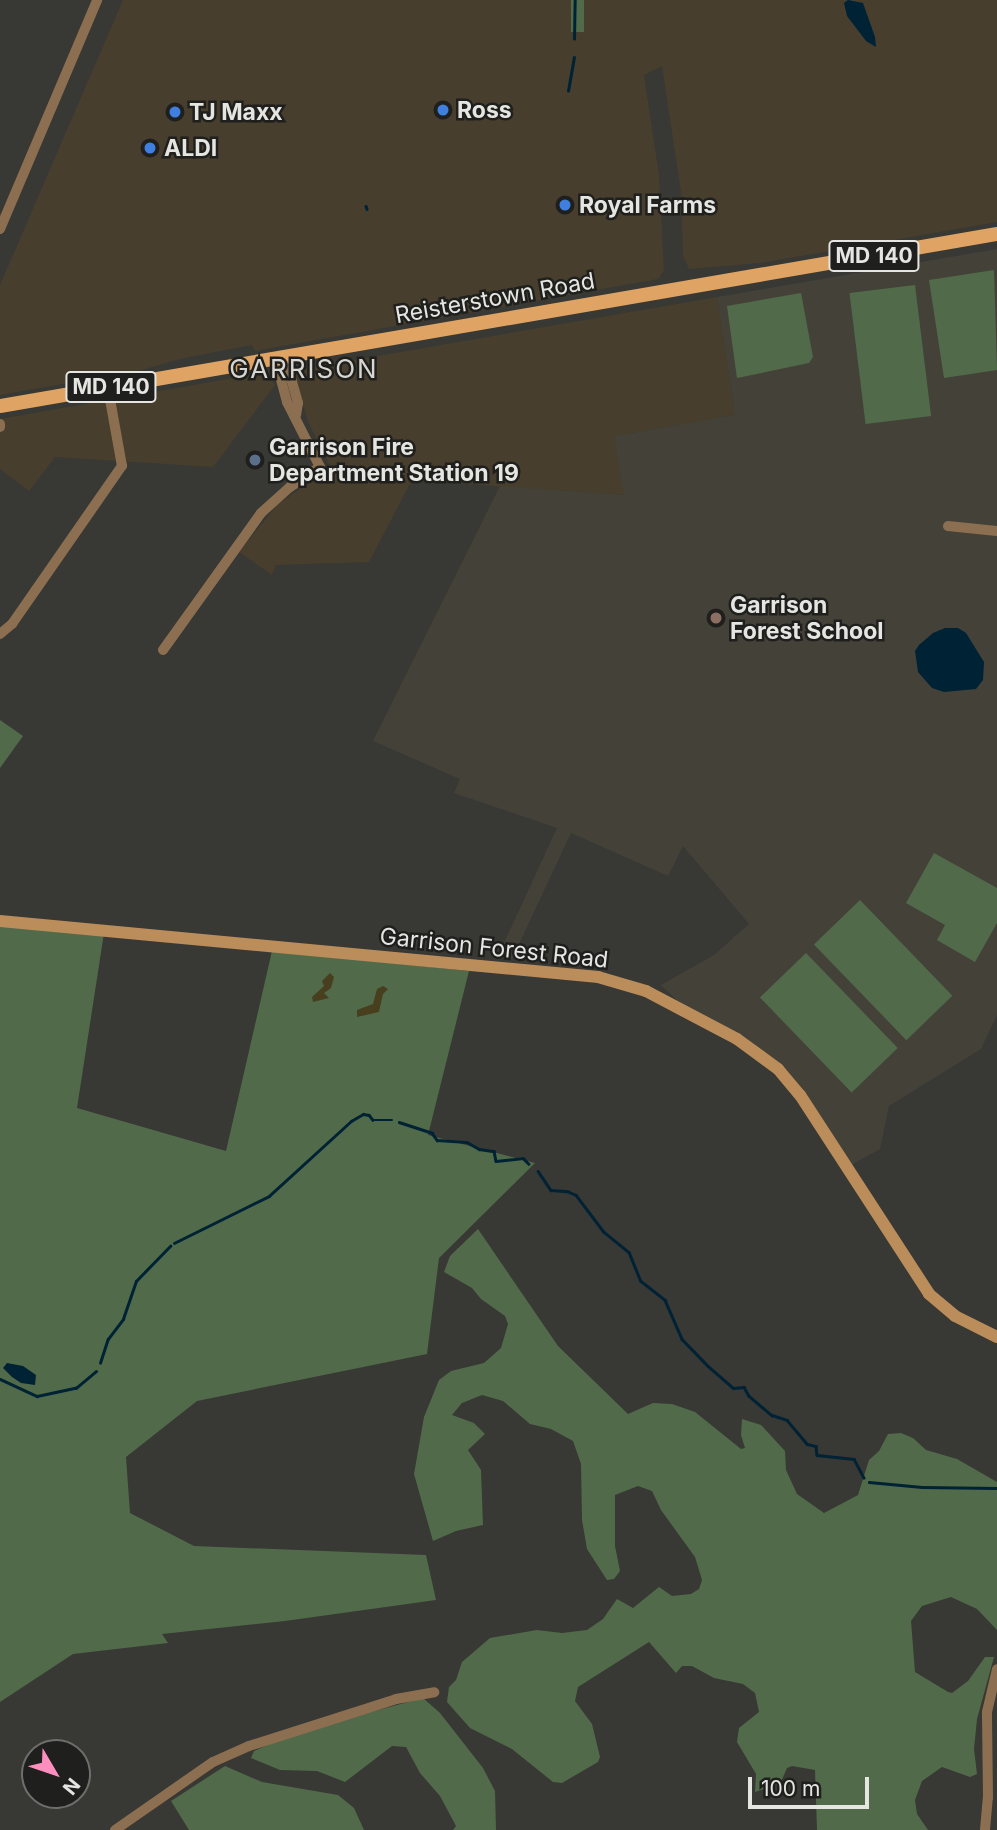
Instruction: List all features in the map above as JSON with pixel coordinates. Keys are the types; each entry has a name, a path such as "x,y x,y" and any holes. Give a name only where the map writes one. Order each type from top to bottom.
{"main road":[{"name":"Reisterstown Road","path":"0,407 997,234"},
{"name":"Garrison Forest Road","path":"0,921 598,977 646,991 737,1039 778,1069 800,1095 929,1294 956,1316 997,1337"}],"street":[{"path":"0,229 97,0"},
{"path":"163,650 261,513 290,487 320,467 288,402 279,372 285,357"},
{"path":"0,634 12,624 122,466 108,387"},
{"path":"948,526 997,531"},
{"path":"985,1830 988,1798 987,1712 997,1669"},
{"path":"115,1830 213,1762 248,1746 396,1699 434,1692"}],"shaded area":[{"path":"123,0 997,0 997,222 761,263 689,269 683,256 681,192 662,66 644,75 659,175 664,271 658,279 255,351 252,345 180,359 142,370 0,395 0,285"},
{"name":"Garrison Forest School","path":"997,249 997,1015 981,1049 889,1106 880,1149 851,1165 804,1093 678,1001 661,985 714,955 749,924 683,846 668,876 571,833 512,959 497,958 557,828 454,793 460,779 373,741 500,486 624,495 614,436 735,415 717,297"},
{"path":"717,297 735,415 614,436 625,495 412,480 369,562 276,565 272,575 239,552 278,504 331,468 308,422 295,377 297,370"},
{"path":"256,374 269,374 275,385 213,467 55,457 29,491 0,469 0,419"}],"green space":[{"path":"571,0 584,0 584,32 571,32"},
{"path":"994,270 997,370 944,378 929,280"},
{"path":"915,285 931,416 866,424 849,293"},
{"path":"801,293 813,357 809,363 737,378 727,306"},
{"path":"0,720 23,736 0,768"},
{"path":"934,853 997,888 997,923 975,962 937,940 945,925 906,903"},
{"path":"860,900 952,996 906,1040 814,944"},
{"path":"0,925 104,933 77,1108 226,1151 272,951 469,971 428,1135 535,1163 439,1258 427,1354 197,1401 126,1457 130,1513 194,1546 426,1555 436,1600 285,1621 162,1634 168,1643 73,1654 0,1702"},
{"path":"806,953 898,1048 852,1092 760,997"},
{"path":"478,1229 558,1346 628,1414 653,1403 672,1404 695,1412 741,1449 745,1448 741,1435 742,1419 761,1425 785,1451 786,1470 797,1494 824,1513 858,1495 869,1460 879,1451 888,1434 901,1433 913,1438 926,1450 957,1459 997,1482 997,1630 977,1609 951,1597 922,1606 911,1621 915,1672 948,1692 952,1693 968,1681 985,1657 994,1657 977,1719 974,1749 977,1774 970,1777 942,1767 922,1781 915,1800 917,1814 928,1830 817,1830 815,1770 792,1766 787,1768 780,1784 755,1792 756,1774 737,1742 739,1728 759,1712 755,1693 743,1684 714,1678 692,1666 682,1666 676,1673 649,1642 578,1687 575,1701 592,1724 600,1757 598,1762 562,1783 553,1782 512,1749 470,1728 447,1702 449,1687 456,1680 462,1662 490,1638 537,1630 562,1633 587,1630 603,1619 617,1599 633,1608 659,1587 672,1596 691,1594 699,1589 702,1580 695,1557 661,1510 652,1491 638,1486 615,1495 615,1546 620,1571 614,1579 607,1580 587,1549 582,1520 581,1464 573,1441 551,1429 530,1424 503,1401 482,1395 462,1403 452,1415 474,1423 485,1434 468,1450 481,1470 483,1525 456,1531 433,1541 414,1474 424,1417 439,1380 451,1371 484,1363 501,1348 508,1324 505,1316 481,1299 472,1288 444,1272 450,1256"},
{"path":"423,1698 440,1713 483,1768 495,1791 496,1830 453,1830 456,1826 440,1796 420,1773 406,1747 392,1746 345,1782 317,1771 280,1770 251,1758 254,1751 300,1731"},
{"path":"225,1766 262,1782 338,1795 354,1808 364,1830 189,1830 171,1801"}],"sand":[{"path":"330,973 334,977 331,988 324,993 329,998 313,1002 312,997 324,986 322,981"},
{"path":"383,986 388,989 383,994 379,1012 357,1017 357,1010 373,1004 377,989"}],"water":[{"path":"848,0 863,3 876,47 866,41 847,16 844,3"},
{"path":"945,628 958,628 966,633 984,662 983,680 976,689 944,692 932,688 918,672 915,651 933,633"},
{"path":"7,1363 23,1366 36,1375 35,1385 21,1383 12,1377 3,1368"}],"waterway":[{"path":"574,39 575,0"},
{"path":"568,91 574,58"},
{"path":"174,1243 269,1196 351,1121 363,1114 369,1115 373,1120 392,1120"},
{"path":"399,1122 432,1133 437,1140 467,1142 479,1149 494,1151 496,1161 523,1158 529,1164"},
{"path":"538,1171 551,1190 567,1191 576,1195 604,1232 629,1252 641,1281 665,1300 682,1339 708,1366 733,1388 744,1387 749,1396 772,1415 787,1420 807,1444 816,1446 817,1455 854,1459 864,1478"},
{"path":"100,1363 108,1339 123,1319 136,1281 170,1246"},
{"path":"0,1379 37,1396 76,1388 96,1371"},
{"path":"869,1482 922,1487 997,1488"}],"place":[{"name":"Ross","path":"443,110"},
{"name":"TJ Maxx","path":"175,112"},
{"name":"ALDI","path":"150,148"},
{"name":"Royal Farms","path":"565,205"},
{"name":"Garrison Fire Department Station 19","path":"255,460"},
{"name":"Garrison Forest School","path":"716,618"}],"district":[{"name":"GARRISON","path":"304,369"}]}
